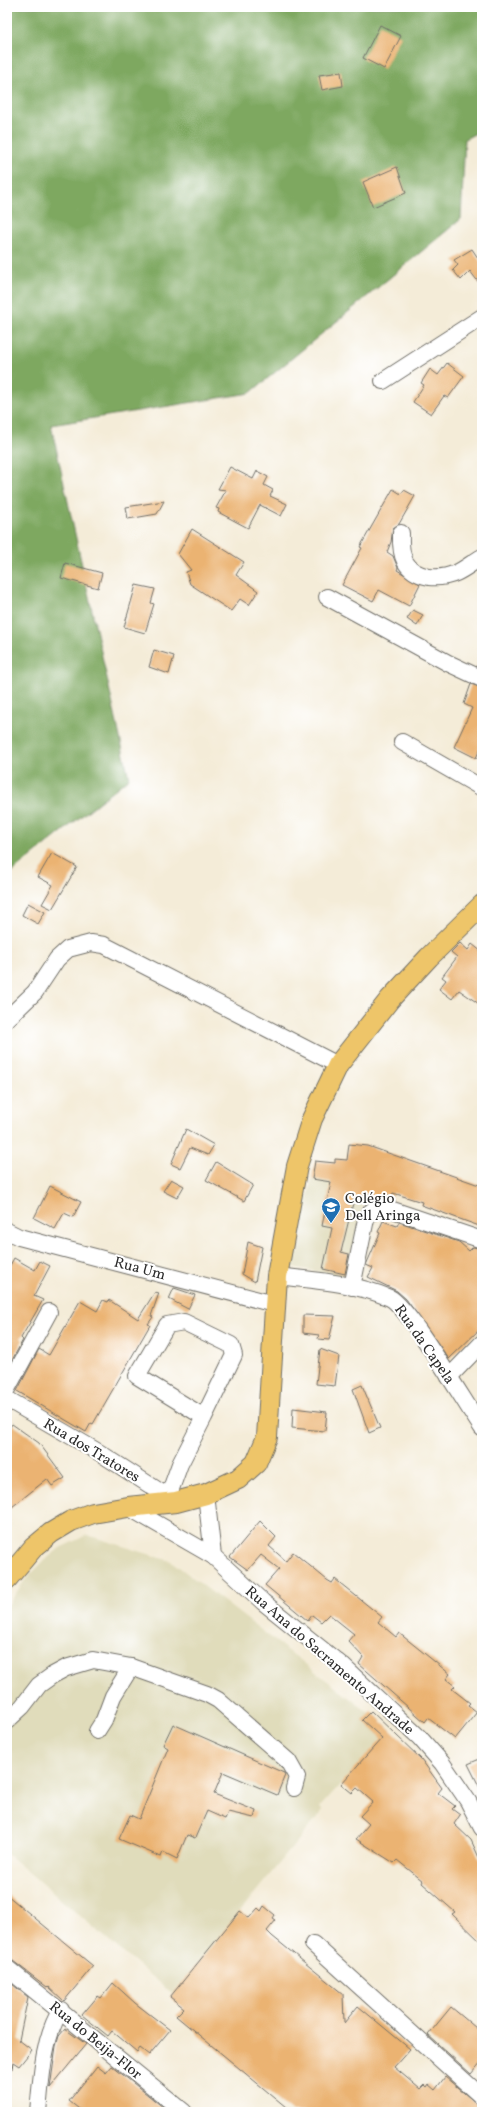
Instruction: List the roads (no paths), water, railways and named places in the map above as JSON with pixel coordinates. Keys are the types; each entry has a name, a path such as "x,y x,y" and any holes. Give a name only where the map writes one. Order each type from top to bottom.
{"main road":[{"path":"7,1580 34,1548 51,1532 71,1521 93,1513 206,1494 238,1479 256,1463 267,1437 274,1304 277,1276 298,1166 312,1119 338,1066 390,999 429,957 482,904"}],"street":[{"path":"383,381 482,317"},
{"path":"401,533 400,547 404,560 411,570 421,575 438,578 455,574 482,557"},
{"path":"327,597 448,663 482,679"},
{"path":"402,742 482,788"},
{"path":"7,1019 35,992 57,959 68,949 91,944 104,945 338,1066"},
{"path":"352,1287 366,1219 370,1211 374,1208 384,1207 482,1240"},
{"name":"Rua Um","path":"7,1231 19,1237 274,1304"},
{"name":"Rua da Capela","path":"277,1276 352,1287 390,1298 397,1302 419,1332 482,1428"},
{"path":"7,1389 49,1312"},
{"path":"172,1499 180,1464 204,1417 234,1355 231,1345 184,1322 167,1325 137,1376 204,1417"},
{"path":"448,1377 482,1343"},
{"name":"Rua dos Tratores","path":"7,1399 100,1453 172,1499"},
{"path":"206,1494 213,1556"},
{"name":"Rua Ana do Sacramento Andrade","path":"128,1507 213,1556 263,1602 344,1667 420,1738 442,1762 481,1822"},
{"path":"7,1721 22,1707 39,1685 66,1668 93,1660 131,1667 207,1694 227,1707 288,1761 297,1777 294,1788"},
{"path":"97,1731 104,1720 113,1696 131,1667"},
{"path":"312,1944 482,2097"},
{"name":"Rua do Beija-Flor","path":"7,1968 61,2010 184,2112"},
{"path":"38,2112 41,2075 46,2050 55,2018 61,2010"}],"place":[{"name":"Colégio Dell Aringa","path":"331,1224"}]}
